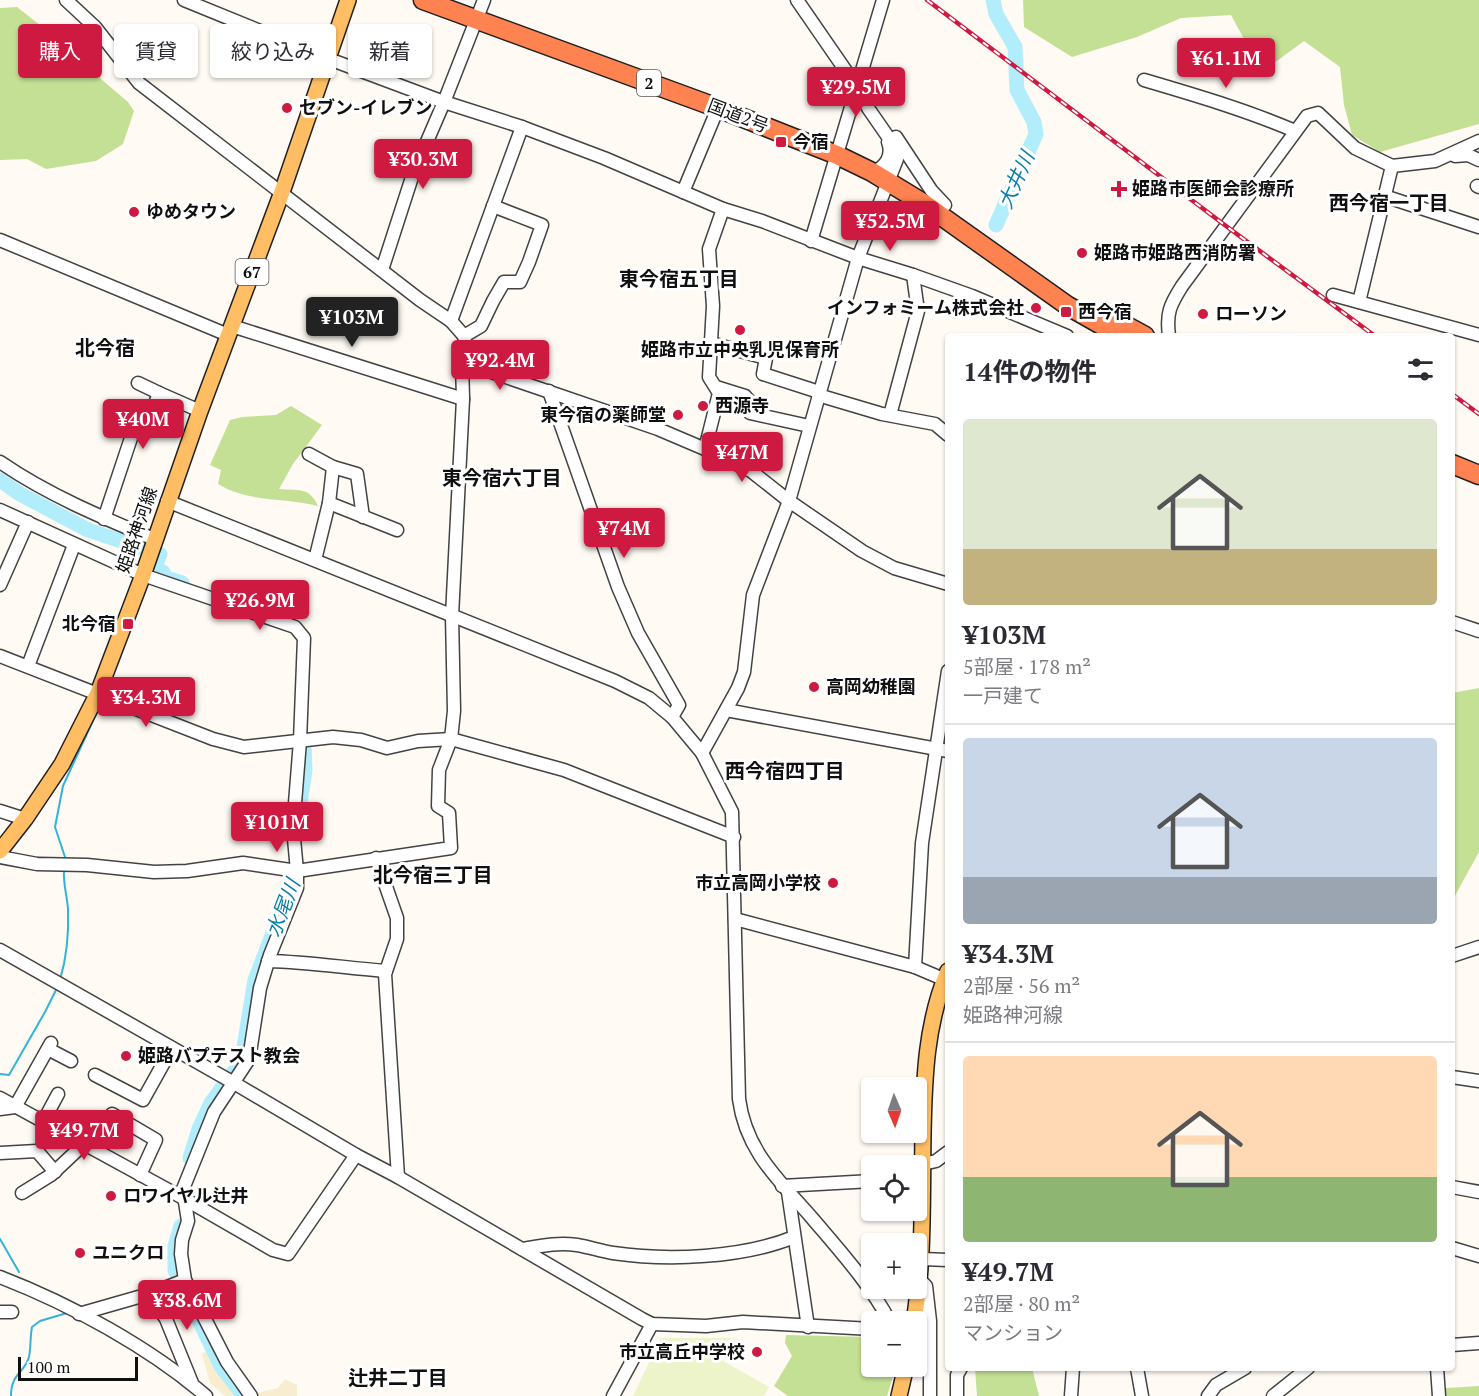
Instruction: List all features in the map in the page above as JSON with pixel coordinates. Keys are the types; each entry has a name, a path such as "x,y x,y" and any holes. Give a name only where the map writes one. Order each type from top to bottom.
{"highway":[{"name":"国道2号","path":"423,0 718,108 837,155 880,176 923,203 1068,306 1112,333"},
{"path":"945,205 1079,299 1140,333"},
{"path":"1455,465 1479,475"},
{"path":"1455,477 1479,487"}],"main road":[{"name":"姫路神河線","path":"336,35 348,0"},
{"name":"姫路神河線","path":"0,851 62,764 98,693 282,192 321,78"},
{"path":"922,1155 926,1059 933,1014 945,982"},
{"path":"899,1396 903,1377"}],"street":[{"path":"0,856 37,864 87,865 154,872 186,872 243,863 297,871 451,848 449,813 438,806 439,770 451,739 454,711 452,616 464,336 451,321 420,300 139,82 95,27 66,0"},
{"path":"184,0 243,24"},
{"path":"382,270 412,174 444,102 484,0"},
{"path":"702,753 738,688 744,672 753,595 789,501 880,176 895,165 897,155 895,147 868,108 857,87 797,0"},
{"path":"811,241 883,0"},
{"path":"336,62 444,102 522,126 723,209 972,296 1060,333"},
{"path":"1144,80 1222,103 1295,131"},
{"path":"857,87 875,106 931,190 945,205"},
{"path":"683,192 718,108"},
{"path":"1169,333 1167,318 1170,305 1182,285 1307,116 1318,113 1355,148 1392,166 1435,161 1479,141"},
{"path":"451,321 522,126"},
{"path":"1444,157 1468,154 1479,160"},
{"path":"1359,302 1392,166"},
{"path":"1384,196 1479,227"},
{"path":"464,336 481,326 504,282 520,282 542,225 493,206"},
{"path":"705,449 719,393 709,377 713,306 709,249 723,209"},
{"path":"0,240 230,331 463,399"},
{"path":"891,415 918,311 913,275"},
{"path":"1333,295 1479,335"},
{"path":"711,343 766,358 763,374 891,415 935,424 945,432"},
{"path":"462,362 658,429 705,449 752,471 789,501 862,550 894,568 945,583"},
{"path":"138,383 200,411"},
{"path":"716,387 745,396 752,404 750,413 809,426"},
{"path":"549,391 618,587 638,633 679,705 672,717"},
{"path":"105,519 133,432 144,433 159,393"},
{"path":"309,454 333,466 357,474 363,517"},
{"path":"0,462 51,493 154,541"},
{"path":"315,560 329,503 333,466"},
{"path":"167,501 615,681 649,698 672,717 702,753 732,812 741,1113 761,1160 862,1278 884,1311"},
{"path":"329,503 397,530"},
{"path":"0,510 74,545 143,573 294,627 304,638 305,740 293,828 297,888 268,961 260,988 249,1059 214,1112 183,1189 188,1221 182,1240 180,1282 227,1362 251,1396"},
{"path":"0,585 28,522"},
{"path":"28,666 74,545"},
{"path":"1455,623 1479,631"},
{"path":"0,656 213,740 244,747 333,737 361,740 387,748 418,741 451,739 564,770 734,837"},
{"path":"726,710 943,749"},
{"path":"915,967 922,843 943,749 945,718"},
{"path":"0,811 25,819"},
{"path":"376,858 397,918 397,939 386,971 398,1177"},
{"path":"735,919 945,976"},
{"path":"1455,955 1479,946"},
{"path":"0,950 652,1324 706,1326 743,1323 861,1329"},
{"path":"268,961 305,962 339,968 386,971"},
{"path":"15,1107 50,1046 71,1061"},
{"path":"95,1075 143,1100 172,1048"},
{"path":"1455,1077 1479,1081"},
{"path":"43,1122 58,1094"},
{"path":"0,1098 273,1250 288,1254 356,1155"},
{"path":"0,1109 15,1107"},
{"path":"112,1114 156,1140 140,1175"},
{"path":"22,1193 55,1172 84,1144"},
{"path":"0,1154 38,1151 55,1172"},
{"path":"927,1168 945,1154"},
{"path":"785,1189 861,1182"},
{"path":"1455,1188 1479,1192"},
{"path":"785,1189 808,1327"},
{"path":"522,1249 549,1244 575,1245 612,1253 668,1257 766,1248 794,1237"},
{"path":"1455,1249 1479,1256"},
{"path":"927,1259 945,1260"},
{"path":"0,1277 26,1287 79,1314 149,1354 206,1396"},
{"path":"79,1314 149,1294 180,1282"},
{"path":"149,1294 166,1319 192,1384"},
{"path":"927,1295 930,1321 930,1396"},
{"path":"612,1396 652,1324"},
{"path":"1455,1345 1479,1343"},
{"path":"957,1396 957,1375 959,1371"},
{"path":"1071,1396 1073,1371"},
{"path":"1138,1371 1142,1396"},
{"path":"1208,1396 1216,1385 1240,1371"},
{"path":"1273,1396 1304,1371"},
{"path":"1437,1371 1439,1396"}],"shaded area":[{"path":"207,1351 216,1370 239,1396 225,1396 210,1383 202,1354"},
{"path":"285,1379 297,1385 297,1396 257,1396 256,1393 278,1388"}],"green space":[{"path":"1023,0 1479,0 1479,124 1380,152 1352,135 1344,105 1340,67 1304,41 1262,72 1231,15 1181,18 1137,37 1072,57 1024,27"},
{"path":"17,7 39,24 18,24 18,78 100,78 128,102 134,111 123,144 96,161 46,169 27,159 0,160 0,8"},
{"path":"291,406 322,425 293,464 279,489 307,492 318,506 254,497 218,484 221,470 210,465 230,420 276,415"},
{"path":"1479,688 1479,852 1455,896 1455,692"},
{"path":"786,1335 861,1337 861,1377 893,1377 887,1396 788,1396 774,1386 792,1356 785,1343"},
{"path":"661,1338 731,1338 718,1358 769,1387 764,1396 633,1396"},
{"path":"975,1371 1033,1371 1039,1396 977,1396"},
{"path":"1479,1386 1479,1396 1434,1396 1431,1389"}],"waterway":[{"name":"大井川","path":"993,0 996,14 1015,47 1017,90 1034,122 1036,134 996,225"},
{"name":"水尾川","path":"0,480 20,494 88,530 160,554 154,569 163,572 166,578 182,583"},
{"path":"128,635 149,581"},
{"path":"65,862 55,827 63,786 102,701"},
{"name":"水尾川","path":"299,809 305,770 304,744"},
{"name":"水尾川","path":"190,1158 199,1129 211,1103 239,1065 255,980 298,868"},
{"path":"60,980 66,954 68,927 64,870"},
{"path":"0,1074 9,1075 57,988"},
{"name":"水尾川","path":"181,1226 175,1246 175,1270 221,1366 244,1396"},
{"path":"0,1239 19,1272"},
{"path":"11,1396 15,1378 29,1357 32,1327 40,1321 67,1313"}],"railway":[{"path":"927,0 1371,333"},
{"path":"1455,396 1479,414"}],"place":[{"name":"セブン-イレブン","path":"287,108"},
{"name":"今宿","path":"781,142"},
{"name":"姫路市医師会診療所","path":"1119,189"},
{"name":"ゆめタウン","path":"134,212"},
{"name":"姫路市姫路西消防署","path":"1082,253"},
{"name":"インフォミーム株式会社","path":"1036,308"},
{"name":"西今宿","path":"1066,312"},
{"name":"ローソン","path":"1203,314"},
{"name":"姫路市立中央乳児保育所","path":"740,330"},
{"name":"西源寺","path":"703,406"},
{"name":"東今宿の薬師堂","path":"678,415"},
{"name":"北今宿","path":"128,624"},
{"name":"高岡幼稚園","path":"814,687"},
{"name":"市立高岡小学校","path":"833,883"},
{"name":"姫路バプテスト教会","path":"126,1056"},
{"name":"ロワイヤル辻井","path":"111,1196"},
{"name":"ユニクロ","path":"80,1253"},
{"name":"市立高丘中学校","path":"757,1352"}],"district":[{"name":"西今宿一丁目","path":"1389,203"},
{"name":"東今宿五丁目","path":"679,279"},
{"name":"北今宿","path":"105,348"},
{"name":"東今宿六丁目","path":"502,478"},
{"name":"西今宿四丁目","path":"785,771"},
{"name":"北今宿三丁目","path":"433,875"},
{"name":"辻井二丁目","path":"398,1378"}]}
